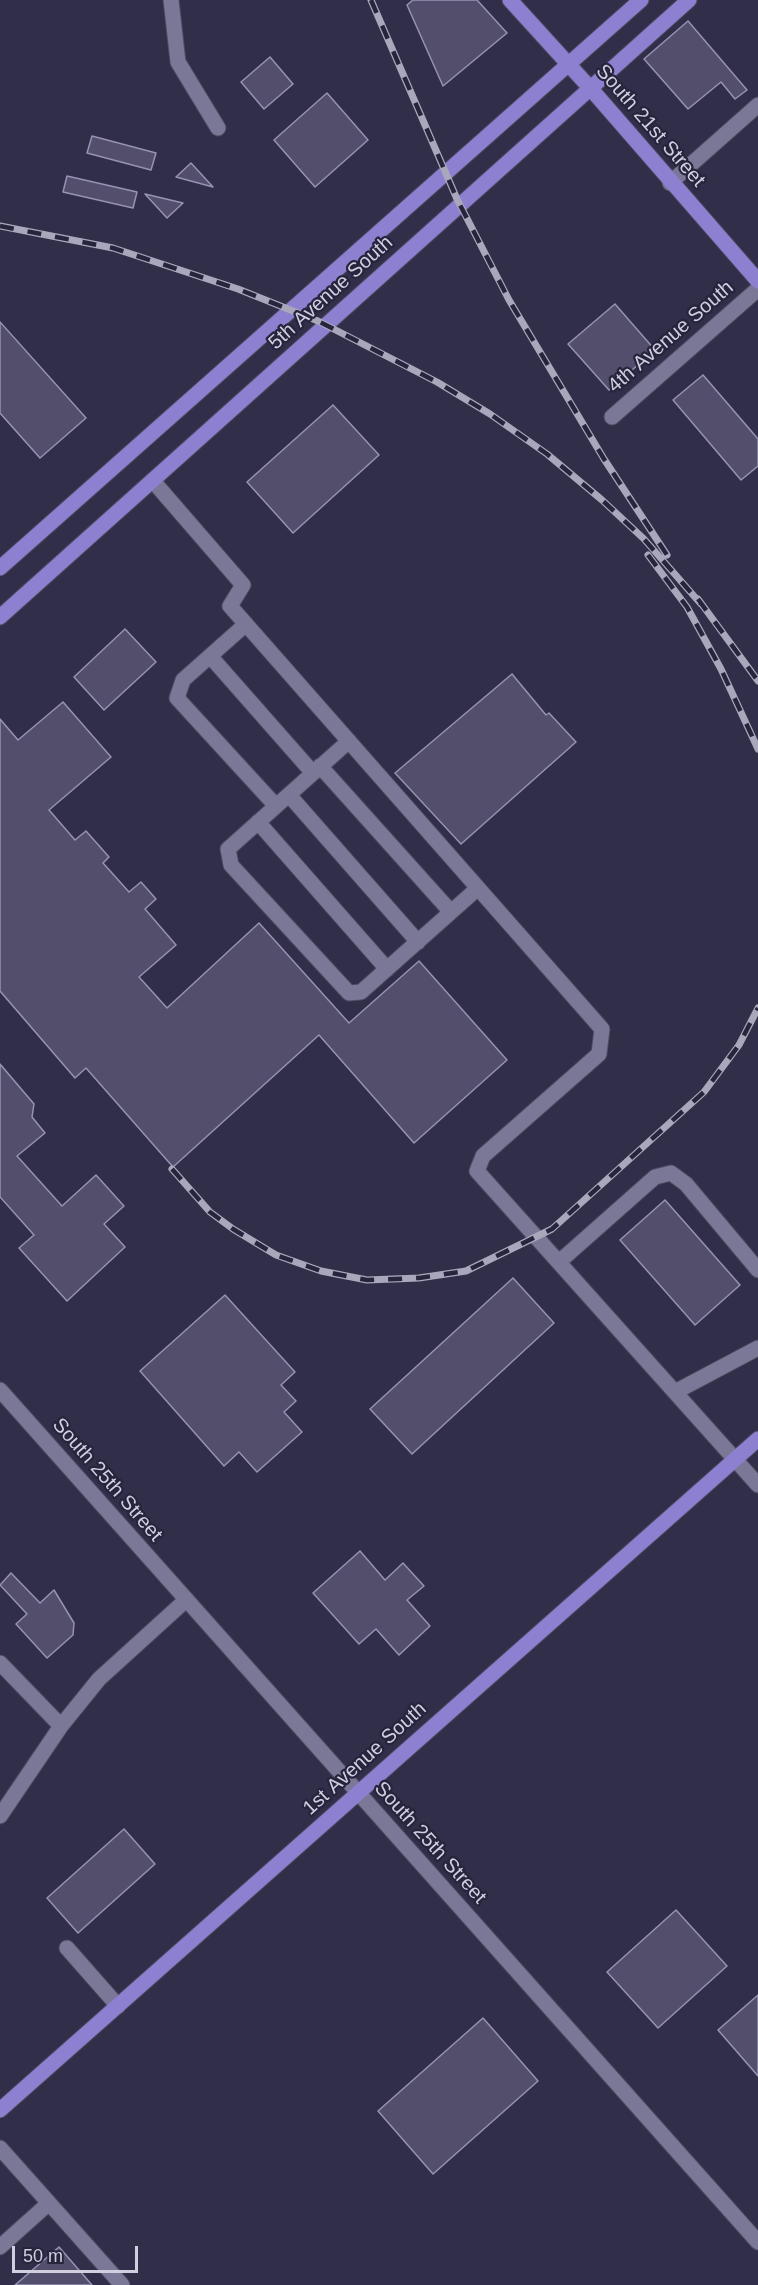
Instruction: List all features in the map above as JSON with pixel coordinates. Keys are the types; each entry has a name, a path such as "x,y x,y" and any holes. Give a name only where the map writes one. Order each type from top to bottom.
{"main road":[{"name":"South 21st Street","path":"510,0 569,64 670,183 758,281"},
{"name":"5th Avenue South","path":"0,568 641,0"},
{"name":"5th Avenue South","path":"0,617 689,0"},
{"name":"1st Avenue South","path":"0,2110 758,1439"}],"street":[{"path":"171,0 178,62 218,128"},
{"path":"670,183 758,105"},
{"name":"4th Avenue South","path":"612,417 758,289"},
{"path":"153,481 243,585 230,606 602,1029 599,1054 483,1156 477,1171 758,1485"},
{"path":"246,624 183,680 177,698 276,806"},
{"path":"210,656 451,912"},
{"path":"349,741 228,849 231,865 349,993 361,992 478,888"},
{"path":"289,795 418,942"},
{"path":"258,822 387,969"},
{"path":"559,1262 655,1177 671,1173 686,1184 758,1270"},
{"path":"675,1392 758,1348"},
{"name":"South 25th Street","path":"0,1390 357,1794 758,2242"},
{"path":"0,1815 61,1726 99,1679 186,1600"},
{"path":"0,1663 61,1726"},
{"path":"68,1948 118,2006"},
{"path":"0,2148 122,2285"},
{"path":"0,2247 49,2203"}],"building":[{"path":"413,0 477,0 507,33 443,86 407,5"},
{"path":"688,21 747,90 735,99 721,82 688,109 644,59"},
{"path":"270,57 293,84 264,109 241,82"},
{"path":"327,93 368,140 315,187 274,140"},
{"path":"92,136 156,153 151,170 87,153"},
{"path":"191,163 213,187 176,177"},
{"path":"67,176 137,192 133,208 63,192"},
{"path":"145,194 183,203 167,218"},
{"path":"615,304 655,350 609,390 568,344"},
{"path":"0,322 86,418 40,458 0,413"},
{"path":"703,375 758,439 758,466 741,480 673,400"},
{"path":"333,405 379,455 293,533 247,482"},
{"path":"125,629 156,662 104,710 74,677"},
{"path":"512,674 546,715 549,713 576,742 461,844 395,773"},
{"path":"63,702 111,757 49,810 75,840 86,831 109,857 103,863 129,892 141,882 156,899 145,909 176,945 139,977 167,1008 259,923 349,1023 419,961 507,1060 414,1143 319,1035 173,1167 86,1068 75,1078 0,991 0,719 18,740"},
{"path":"0,1064 34,1104 32,1117 45,1133 17,1156 62,1206 96,1175 124,1206 104,1224 125,1247 67,1301 19,1248 34,1235 0,1197"},
{"path":"665,1200 740,1285 695,1325 620,1240"},
{"path":"513,1278 554,1323 412,1454 370,1409"},
{"path":"225,1295 295,1372 281,1385 296,1401 284,1412 302,1432 257,1472 239,1452 224,1466 140,1371"},
{"path":"360,1551 385,1580 403,1563 424,1586 407,1600 430,1626 399,1655 376,1629 359,1644 313,1593"},
{"path":"11,1573 40,1603 54,1590 74,1623 73,1635 47,1658 16,1624 27,1614 0,1585"},
{"path":"124,1829 155,1864 78,1933 47,1898"},
{"path":"676,1910 727,1966 658,2028 607,1972"},
{"path":"758,1995 758,2076 718,2030"},
{"path":"483,2018 538,2081 433,2174 378,2111"},
{"path":"59,2247 92,2285 15,2285"}],"railway":[{"path":"371,0 457,199 509,300 604,459 667,555"},
{"path":"0,226 113,248 238,289 318,321 437,382 490,414 547,454 602,500 644,539 701,604"},
{"path":"648,555 687,607 721,669 758,749"},
{"path":"698,599 758,681"},
{"path":"172,1169 210,1212 233,1229 276,1255 321,1271 367,1280 419,1278 466,1271 552,1229 704,1092 739,1045 758,1008"}]}
